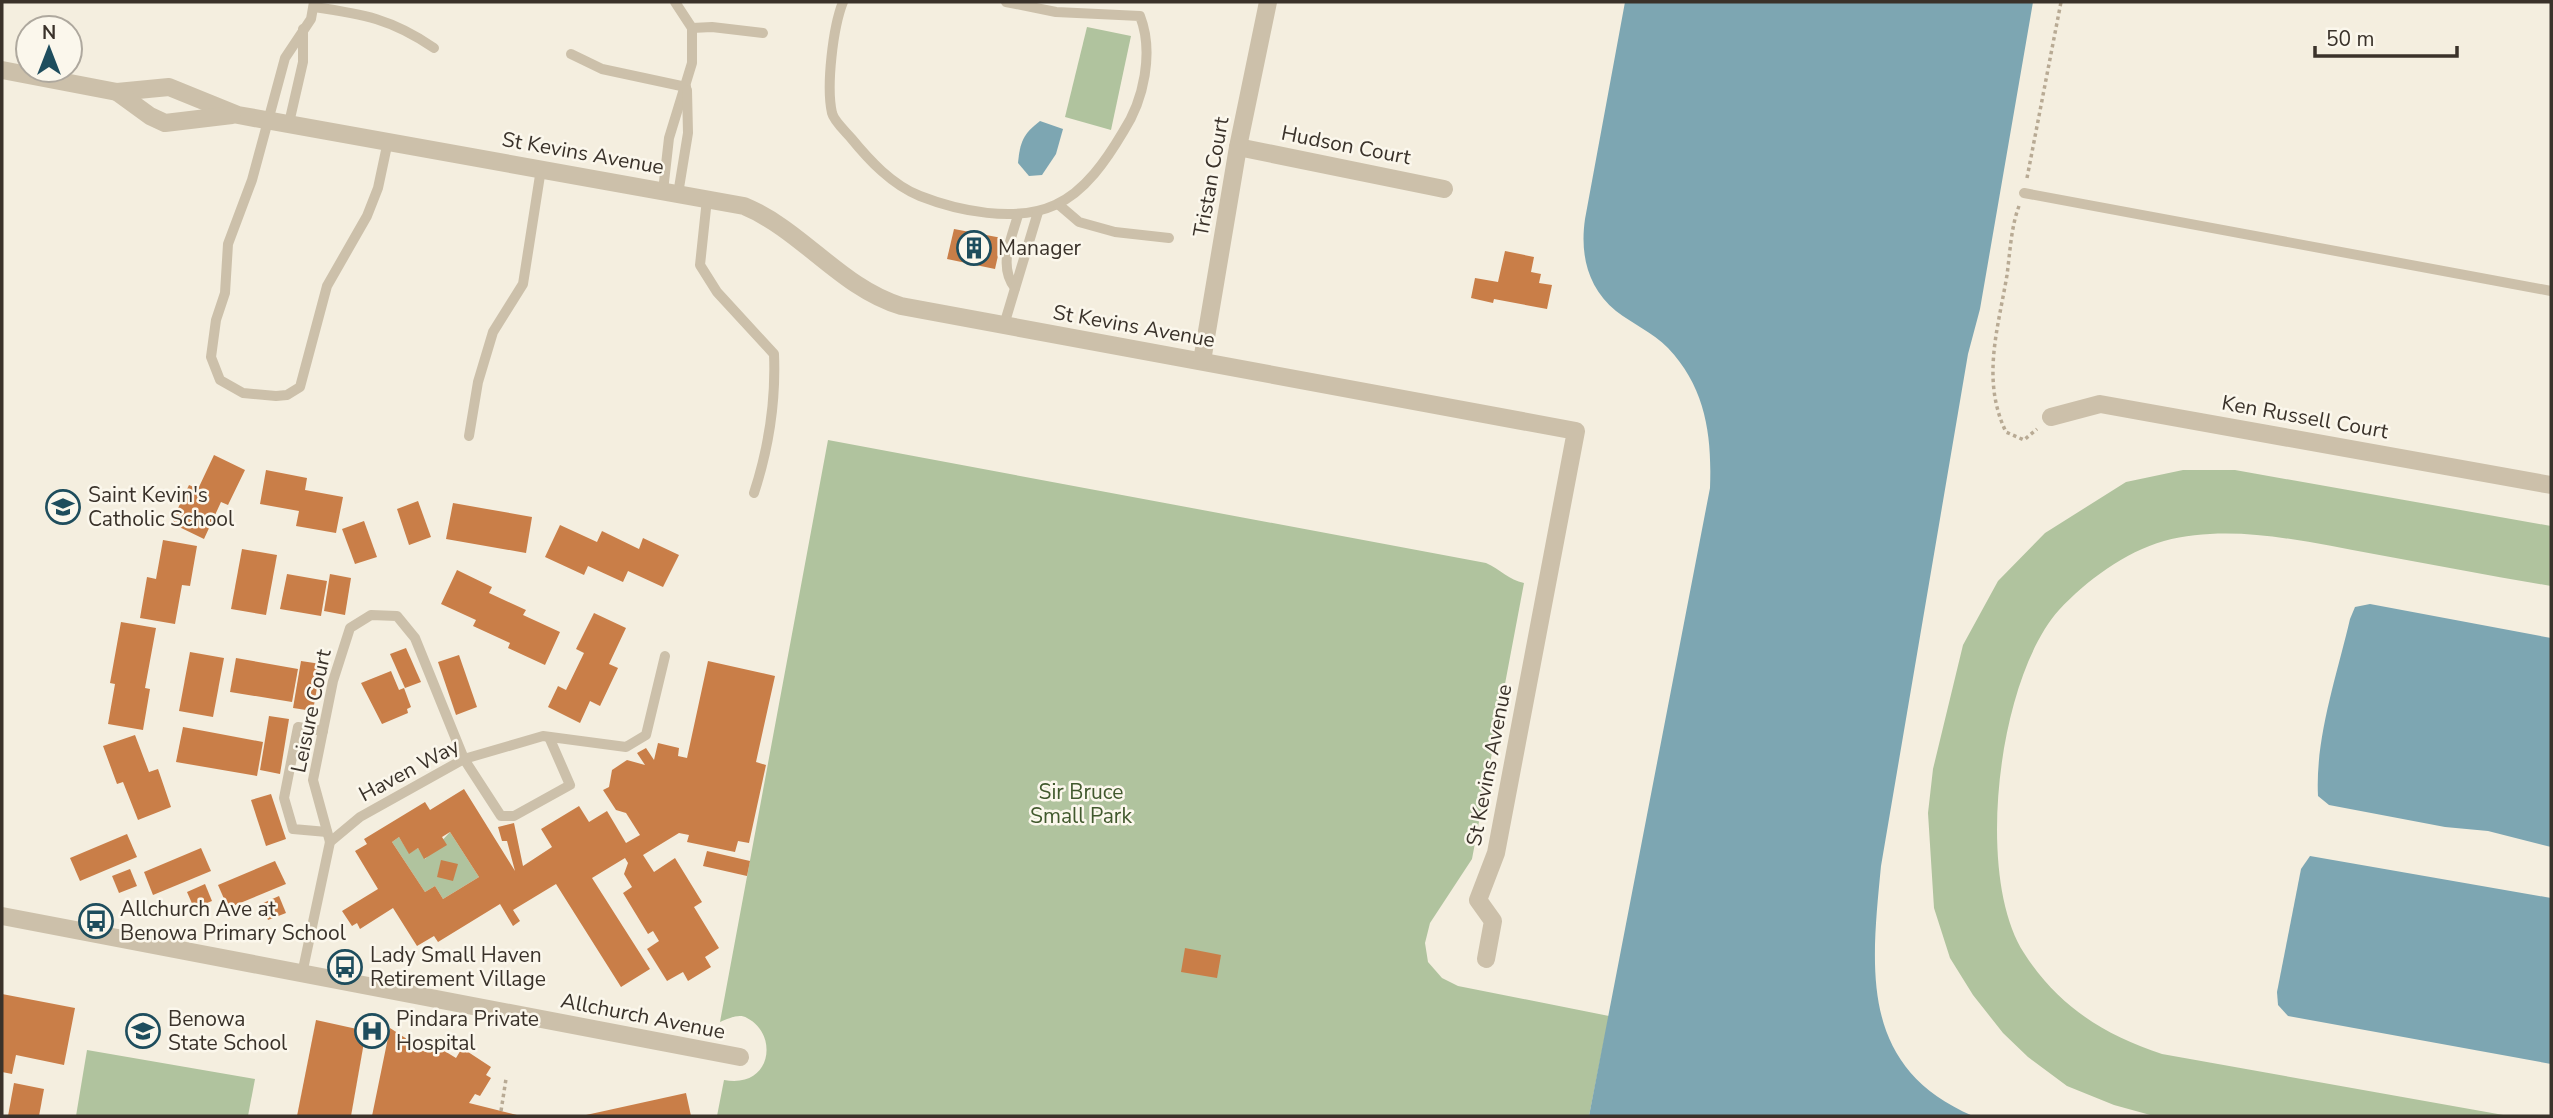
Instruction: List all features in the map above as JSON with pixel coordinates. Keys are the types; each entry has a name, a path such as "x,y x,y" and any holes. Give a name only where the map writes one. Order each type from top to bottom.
{"street":[{"name":"Tristan Court","path":"1202,361 1238,147 1268,2"},
{"name":"St Kevins Avenue","path":"2,70 117,92 163,87 238,115 744,206 774,220 855,283 883,301 1576,431 1496,853 1478,900 1493,921 1486,959"},
{"path":"176,120 184,102 178,91"},
{"name":"St Kevins Avenue","path":"117,92 160,121 171,123 176,120 238,115"},
{"name":"Hudson Court","path":"1238,147 1444,189"},
{"name":"Ken Russell Court","path":"2051,416 2099,404 2551,485"},
{"name":"Allchurch Avenue","path":"2,916 740,1057"}],"lane":[{"path":"670,192 669,138 692,63 692,28 675,2"},
{"path":"843,2 837,16 832,71 832,114 870,163 918,195 959,206 1018,215 1038,212 1058,204 1101,167 1136,112 1148,35 1140,16 1056,12 1006,2"},
{"path":"388,141 378,188 367,216 327,286 300,387 276,396 243,393 220,380 211,357 212,341 225,293 228,244 269,120 285,58 303,29 314,4 405,27 434,48"},
{"path":"692,28 712,27 763,33"},
{"path":"289,123 303,62 303,29"},
{"path":"571,54 602,69 686,87"},
{"path":"670,192 688,133 686,87"},
{"path":"469,436 478,382 493,332 523,284 541,169"},
{"path":"2024,193 2551,291"},
{"path":"706,199 700,265 717,292 775,354 776,389 768,449 754,493"},
{"path":"1058,204 1079,222 1115,232 1170,238"},
{"path":"1004,325 1038,212"},
{"path":"1015,288 1007,278 1005,266 1018,215"},
{"name":"Leisure Court","path":"328,837 313,780 332,681 350,628 371,614 397,616 415,638 464,759 501,816 514,816 570,785 549,737"},
{"name":"Haven Way","path":"328,837 464,759 549,737 626,747 646,735 664,656"},
{"path":"302,974 328,837 293,828 284,798 298,727 323,731"}],"path":[{"path":"2051,416 2024,440 2006,432 1996,412 1992,388 1992,355 2017,211 2024,193 2061,2"},
{"path":"501,1111 506,1079"}],"green space":[{"path":"1087,27 1131,36 1111,130 1065,117"},
{"name":"Sir Bruce Small Park","path":"828,440 1486,563 1524,583 1472,859 1430,923 1425,943 1428,962 1442,978 1458,986 1609,1016 1589,1116 717,1116 724,1080 740,1081 752,1076 761,1069 766,1058 764,1036 747,1018 734,1017 720,1022"},
{"path":"2183,470 2235,470 2551,526 2551,586 2296,540 2243,534 2190,536 2164,541 2135,552 2107,569 2059,610 2038,641 2021,681 2008,728 2000,778 1997,829 2000,876 2009,919 2024,953 2052,988 2084,1016 2121,1038 2162,1054 2509,1116 2154,1116 2114,1105 2067,1086 2028,1057 2003,1033 1973,995 1950,958 1934,908 1928,813 1933,769 1963,645 1998,581 2045,533 2126,482"},
{"path":"450,832 479,877 443,899 435,886 425,892 392,842 399,837 409,853 418,848 425,859"},
{"path":"87,1050 255,1079 248,1116 76,1116"}],"water":[{"path":"1625,2 2033,2 1980,309 1968,354 1881,866 1875,942 1880,1012 1891,1043 1909,1071 1936,1095 1973,1116 1589,1116 1710,488 1708,431 1699,396 1691,379 1662,342 1606,302 1592,281 1585,257 1585,219"},
{"path":"1040,121 1063,129 1056,154 1042,175 1029,176 1018,163 1020,149 1026,134"},
{"path":"2370,604 2551,638 2551,847 2488,831 2445,827 2329,805 2318,796 2323,729 2350,619 2355,607"},
{"path":"2310,856 2551,898 2551,1064 2288,1016 2278,1005 2277,992 2301,869"}],"building":[{"name":"Manager","path":"954,229 1002,238 995,269 947,259"},
{"path":"1505,251 1534,257 1531,272 1541,274 1539,283 1552,285 1547,309 1494,299 1493,303 1471,298 1475,278 1498,282"},
{"path":"214,455 245,470 228,505 221,502 204,539 171,523 189,485 198,489"},
{"path":"266,470 307,478 305,490 343,497 336,533 296,526 299,511 260,504"},
{"path":"418,501 431,537 409,545 397,509"},
{"path":"453,503 532,517 526,553 446,539"},
{"path":"364,521 377,557 355,564 342,529"},
{"path":"560,525 597,542 602,531 639,549 643,538 679,555 663,587 628,571 623,582 588,566 584,575 545,557"},
{"path":"163,540 197,546 190,586 182,585 175,624 140,618 147,577 156,579"},
{"path":"242,549 277,555 266,615 231,609"},
{"path":"457,570 492,587 489,593 526,610 523,615 560,632 545,665 508,648 510,643 473,626 476,620 441,604"},
{"path":"287,574 327,581 321,616 280,609"},
{"path":"330,574 351,578 345,615 324,611"},
{"path":"594,613 626,628 609,664 618,668 600,706 590,701 580,723 548,707 558,686 566,690 584,653 576,649"},
{"path":"121,622 156,628 145,688 150,689 143,730 108,724 115,684 110,683"},
{"path":"406,648 421,682 405,688 390,654"},
{"path":"190,652 224,658 213,717 179,711"},
{"path":"459,655 477,707 456,715 438,662"},
{"path":"236,658 298,669 292,702 230,692"},
{"path":"301,661 321,664 313,711 293,708"},
{"path":"708,661 775,676 756,762 766,765 749,843 738,841 735,852 687,842 689,835 679,833 643,855 654,872 675,858 702,902 694,907 719,948 705,957 711,967 688,981 683,972 667,981 647,949 659,941 653,931 648,934 623,893 632,887 624,874 628,863 625,858 592,878 650,969 621,987 556,884 513,910 520,921 513,926 500,904 438,942 434,936 417,946 393,908 360,929 357,923 352,926 342,911 378,889 355,851 367,844 364,839 425,802 430,810 464,789 515,871 507,841 502,841 498,827 514,823 523,866 552,847 541,829 579,806 589,822 607,811 626,843 640,835 626,813 616,810 603,790 609,787 612,770 627,760 645,765 637,753 646,748 654,760 658,743 679,748 678,756 687,758","holes":["450,832 479,877 443,899 435,886 425,892 392,842 399,837 409,854 418,848 424,859 447,845 442,837"]},
{"path":"391,671 399,690 404,688 411,707 407,709 408,713 382,724 361,683"},
{"path":"269,716 289,719 280,774 260,770"},
{"path":"183,727 263,742 257,776 176,762"},
{"path":"135,735 149,772 158,769 171,807 138,820 123,782 117,784 103,746"},
{"path":"271,794 286,839 266,846 251,800"},
{"path":"127,834 137,857 80,881 70,858"},
{"path":"201,848 211,871 153,895 144,872"},
{"path":"707,851 750,861 747,876 703,866"},
{"path":"441,860 458,864 453,881 437,877"},
{"path":"275,861 286,884 228,908 218,885"},
{"path":"130,869 137,886 119,893 112,876"},
{"path":"205,884 212,901 194,908 187,892"},
{"path":"279,896 286,913 268,920 261,904"},
{"path":"1185,948 1221,955 1217,978 1181,972"},
{"path":"2,994 75,1008 64,1065 16,1055 12,1074 2,1072"},
{"path":"316,1020 366,1031 351,1116 297,1116"},
{"path":"390,1028 427,1052 433,1044 456,1058 462,1048 491,1067 486,1075 491,1078 480,1096 475,1094 469,1103 521,1116 372,1116"},
{"path":"14,1083 44,1089 39,1116 8,1116"},
{"path":"686,1093 691,1116 586,1116 586,1115"}],"place":[{"name":"Manager","path":"974,248"},
{"name":"Saint Kevin's Catholic School","path":"63,507"},
{"name":"Allchurch Ave at Benowa Primary School","path":"96,921"},
{"name":"Lady Small Haven Retirement Village","path":"345,967"},
{"name":"Benowa State School","path":"143,1031"},
{"name":"Pindara Private Hospital","path":"372,1031"}]}
